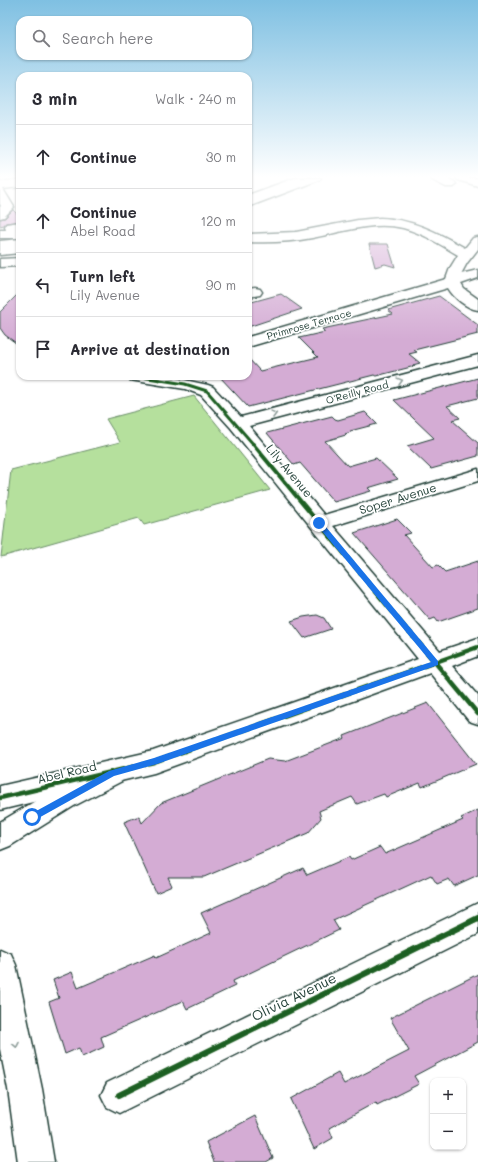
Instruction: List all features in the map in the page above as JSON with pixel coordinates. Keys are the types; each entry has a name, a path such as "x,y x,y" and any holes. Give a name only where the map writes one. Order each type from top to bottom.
{"street":[{"path":"252,238 283,238 316,232"},
{"path":"425,232 466,254"},
{"path":"478,241 459,263 454,281 454,286 478,306"},
{"path":"0,246 16,244"},
{"path":"0,251 16,249"},
{"path":"0,262 16,262"},
{"name":"Primrose Terrace","path":"252,341 478,274"},
{"name":"Primrose Terrace","path":"252,332 329,313 370,306"},
{"name":"O'Reilly Road","path":"237,424 478,360"},
{"name":"Lily Avenue","path":"158,380 203,388 237,424 478,714"},
{"name":"Soper Avenue","path":"319,523 478,475"},
{"name":"Abel Road","path":"0,798 154,762 478,647"},
{"path":"0,837 64,798 112,773"},
{"name":"Olivia Avenue","path":"119,1095 478,918"},
{"path":"0,965 25,1089 36,1162"}],"green space":[{"path":"194,396 270,490 144,525 139,518 1,557 11,470 120,442 106,419"}],"building":[{"path":"369,244 388,244 395,267 385,264 375,267"},
{"path":"281,294 302,309 252,326 252,302"},
{"path":"16,296 16,343 5,335 0,328 0,312"},
{"path":"439,296 478,325 478,334 414,350 417,352 409,354 420,363 413,365 415,366 248,407 223,380 252,380 252,362 260,371 318,357 299,338 325,332 322,329 393,314 388,310"},
{"path":"478,378 478,398 447,406 460,418 452,420 478,443 478,456 431,469 407,446 434,438 394,400"},
{"path":"365,412 377,424 350,431 351,432 345,434 346,435 325,441 348,466 376,458 398,479 368,488 371,491 334,502 300,463 294,465 267,433 332,416 338,420"},
{"path":"397,519 411,533 404,535 433,567 438,565 445,572 478,561 478,608 438,622 435,618 430,620 354,533"},
{"path":"317,615 324,618 331,629 304,638 291,621 303,617"},
{"path":"428,703 476,764 422,787 420,783 386,797 384,794 357,804 352,797 319,811 321,818 308,833 204,877 168,877 172,886 156,893 124,822 139,816 142,823 161,803 268,759 285,761 345,738 344,736"},
{"path":"478,810 478,875 454,886 449,879 437,884 431,875 333,920 339,930 233,981 235,986 187,1009 183,1001 101,1037 104,1047 82,1057 79,1048 65,1054 49,1002 59,998 53,980 72,972 78,988 155,955 156,958 211,933 201,913 303,868 307,875 349,857 351,860 380,847 385,854 463,820 461,818"},
{"path":"478,974 478,1042 414,1076 419,1084 377,1105 376,1102 329,1128 333,1138 314,1149 291,1099 338,1073 344,1084 409,1051 390,1018"},
{"path":"255,1116 273,1158 266,1162 214,1162 206,1142"}],"cycle path":[{"path":"160,380 185,384 207,391 237,424 478,714"},
{"path":"0,798 154,762 478,647"},
{"path":"119,1095 478,918"}],"route":[{"path":"32,817 64,798 112,773 154,762 436,663 319,523"}]}
